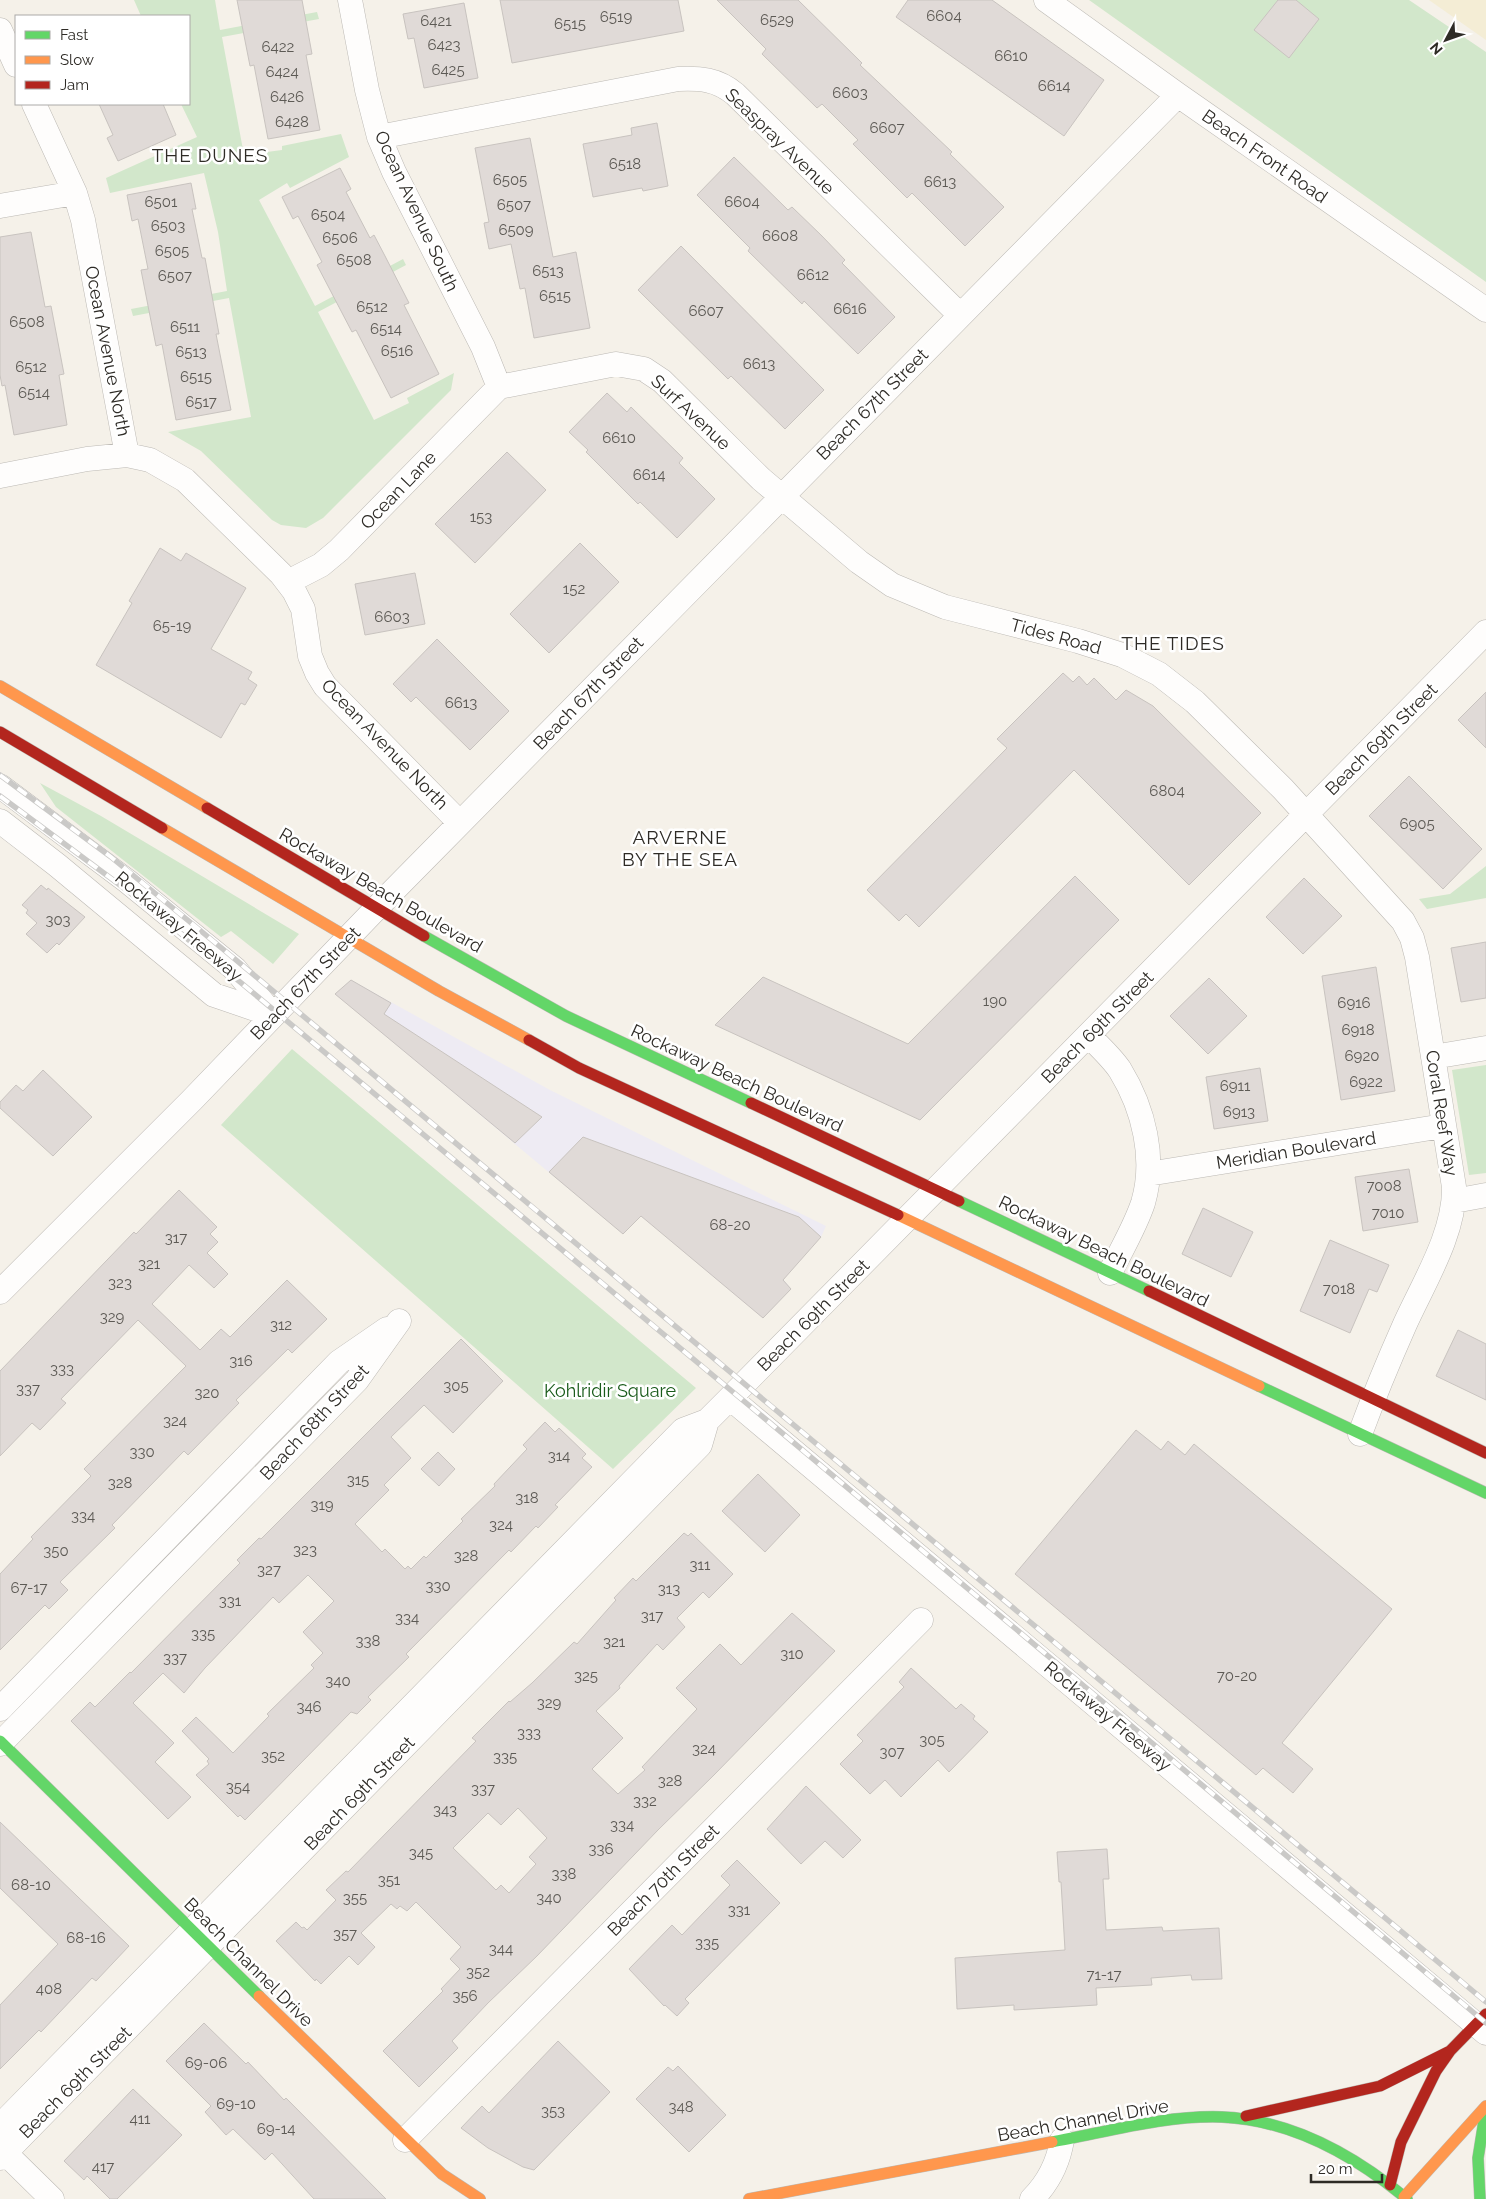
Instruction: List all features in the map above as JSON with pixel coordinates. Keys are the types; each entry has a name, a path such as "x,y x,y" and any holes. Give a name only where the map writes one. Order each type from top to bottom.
{"main road":[{"name":"Rockaway Beach Boulevard","path":"0,686 377,909 637,1056 937,1190 1486,1453"},
{"path":"0,732 493,1022 579,1068 623,1083 1486,1493"},
{"name":"Beach Channel Drive","path":"0,1742 432,2166 461,2188 480,2199"},
{"path":"1236,2118 1373,2088 1450,2050 1482,2024"},
{"path":"1398,2196 1401,2142 1436,2071 1450,2050"},
{"path":"1398,2196 1486,2107"},
{"path":"1480,2199 1478,2158 1486,2107"},
{"name":"Beach Channel Drive","path":"749,2199 1178,2120 1236,2118 1278,2127 1317,2140 1355,2160 1398,2196"},
{"path":"432,2166 448,2191"}],"street":[{"name":"Ocean Avenue South","path":"350,0 367,90 379,137 394,172 483,348 499,386"},
{"name":"Beach Front Road","path":"1046,0 1178,95 1486,310"},
{"path":"0,30 15,63"},
{"name":"Seaspray Avenue","path":"379,137 672,80 708,79 735,94 960,315"},
{"name":"Beach 67th Street","path":"0,1292 192,1100 781,495 1178,95"},
{"name":"Ocean Avenue North","path":"34,105 74,193 86,235 127,455 150,460 185,480 288,582 303,610 310,656 321,680 460,823"},
{"path":"0,206 74,193"},
{"name":"Surf Avenue","path":"499,386 606,365 625,365 644,369 671,389 755,473 781,495"},
{"name":"Ocean Lane","path":"288,582 321,565 339,550 499,386"},
{"path":"0,476 87,459 127,455"},
{"name":"Tides Road","path":"781,495 874,574 909,593 946,607 1056,635 1108,651 1141,664 1159,674 1206,713 1307,815"},
{"name":"Beach 69th Street","path":"0,2126 683,1430 707,1421 1486,632"},
{"name":"Rockaway Freeway","path":"0,786 127,881 235,969 273,1015"},
{"name":"Coral Reef Way","path":"1307,815 1409,930 1416,949 1454,1188 1454,1200 1445,1235 1360,1434"},
{"name":"Rockaway Freeway","path":"0,822 58,865 214,995 273,1015"},
{"path":"1089,1036 1119,1069 1134,1097 1146,1141 1148,1174 1142,1206 1110,1273"},
{"path":"1433,1057 1486,1048"},
{"name":"Meridian Boulevard","path":"1148,1174 1443,1126"},
{"path":"1454,1200 1486,1195"},
{"name":"Beach 68th Street","path":"0,1709 339,1362 399,1321 357,1380 0,1742"},
{"name":"Rockaway Freeway","path":"730,1398 1482,2024"},
{"name":"Beach 69th Street","path":"2,2153 209,1947 700,1445 707,1421"},
{"name":"Beach 70th Street","path":"405,2140 920,1620"},
{"path":"1032,2199 1044,2186 1055,2168 1062,2140"},
{"path":"2,2153 52,2199"}],"shaded area":[{"path":"351,980 550,1090 826,1226 821,1237 783,1279 791,1289 763,1318 641,1216 623,1234 335,994"}],"green space":[{"path":"134,0 215,0 220,30 317,12 319,19 222,37 244,155 282,150 282,146 341,134 349,157 290,188 287,183 259,200 315,306 403,259 406,265 318,312 374,420 409,403 407,398 454,373 451,390 323,518 306,528 281,525 272,520 201,451 168,432 251,417 229,298 133,316 131,309 227,291 218,232 204,173 110,193 106,178 197,137 181,105 190,105 190,15 141,15"},
{"path":"1089,0 1409,0 1486,52 1486,282"},
{"path":"40,783 101,816 299,934 273,964 231,931 221,937 56,807"},
{"path":"1486,866 1486,898 1427,909 1419,899 1450,894"},
{"name":"Kohlridir Square","path":"292,1049 696,1388 613,1469 221,1125"},
{"path":"1486,1065 1486,1173 1469,1175 1452,1070"}],"sand":[{"path":"1429,0 1486,0 1486,40"}],"building":[{"path":"237,0 302,0 312,54 306,55 320,130 268,139 254,65 250,66"},
{"path":"500,0 678,0 684,31 512,63"},
{"path":"717,0 798,0 862,63 860,65 952,152 950,154 1004,207 965,246 912,193 907,198 853,144 858,140 822,104 817,108 762,54 766,49"},
{"path":"908,0 992,0 1104,80 1064,136 896,17"},
{"path":"1278,0 1296,0 1319,19 1289,58 1254,30"},
{"path":"464,3 478,78 424,88 414,38 408,39 403,14"},
{"path":"99,105 163,105 176,135 118,161 107,138 113,135"},
{"path":"657,123 668,186 643,191 642,188 593,197 583,144 632,135 631,128"},
{"path":"530,138 553,257 576,252 590,328 534,338 525,288 520,289 511,244 489,249 484,223 489,222 475,148"},
{"path":"734,157 788,210 792,207 822,236 845,260 842,263 895,317 858,354 804,301 802,304 748,251 750,248 697,195"},
{"path":"340,168 351,189 346,192 370,238 374,235 385,256 409,303 404,305 439,374 391,398 356,330 352,332 317,265 322,262 298,216 293,219 282,197"},
{"path":"191,183 196,209 192,209 202,258 205,258 219,334 216,334 231,410 176,420 162,344 156,346 141,270 148,269 138,219 132,221 127,195"},
{"path":"31,232 45,307 51,306 64,374 59,375 67,425 14,435 5,385 2,386 0,375 0,237"},
{"path":"681,246 824,390 785,429 731,376 728,379 638,290"},
{"path":"607,393 627,412 631,407 683,458 679,463 715,499 677,538 640,502 638,504 586,452 588,450 569,432"},
{"path":"507,452 546,490 475,563 435,524"},
{"path":"580,543 619,582 549,653 510,614"},
{"path":"160,548 181,561 186,553 246,588 211,649 252,672 248,679 257,685 245,705 241,703 221,738 96,665 132,603 129,601"},
{"path":"415,573 425,624 365,635 355,584"},
{"path":"437,639 509,711 470,750 416,697 411,702 393,684"},
{"path":"1063,673 1073,682 1079,676 1087,685 1094,678 1116,700 1126,690 1153,706 1261,813 1189,885 1074,770 919,927 906,914 899,921 867,890 1007,748 997,739"},
{"path":"1486,692 1486,748 1458,720"},
{"path":"1409,776 1482,849 1443,889 1369,816"},
{"path":"1075,876 1119,920 920,1120 715,1025 763,977 908,1044"},
{"path":"1304,878 1342,916 1303,954 1266,917"},
{"path":"41,885 47,890 48,888 85,917 59,945 57,943 47,953 26,934 37,923 26,913 28,910 22,905"},
{"path":"1486,942 1486,998 1461,1002 1451,948"},
{"path":"1376,967 1395,1091 1341,1100 1322,976"},
{"path":"1209,978 1247,1016 1208,1054 1170,1016"},
{"path":"351,980 391,1003 384,1014 542,1117 515,1143 335,994"},
{"path":"1260,1068 1268,1121 1214,1129 1206,1077"},
{"path":"43,1070 92,1117 53,1156 0,1108 0,1102 16,1085 23,1091"},
{"path":"583,1137 799,1217 821,1237 783,1280 791,1289 763,1318 641,1216 623,1234 549,1172"},
{"path":"1409,1169 1418,1222 1363,1231 1355,1177"},
{"path":"179,1190 217,1227 210,1234 218,1242 207,1253 228,1274 214,1288 189,1265 152,1304 200,1350 221,1329 230,1337 287,1280 327,1319 292,1353 288,1349 236,1400 239,1403 188,1455 184,1451 112,1525 115,1528 60,1582 68,1590 49,1609 45,1605 0,1650 0,1574 33,1539 31,1537 91,1476 84,1469 186,1366 138,1320 61,1399 66,1403 40,1430 32,1423 0,1456 0,1371 134,1232 136,1234"},
{"path":"1203,1208 1253,1232 1231,1277 1182,1254"},
{"path":"1330,1240 1389,1265 1377,1292 1369,1289 1350,1333 1300,1311"},
{"path":"1458,1330 1486,1344 1486,1400 1436,1376"},
{"path":"461,1339 503,1381 453,1433 424,1405 391,1437 411,1458 384,1485 389,1490 355,1524 382,1552 385,1549 405,1569 408,1566 411,1569 424,1556 426,1558 463,1521 461,1519 495,1486 494,1484 527,1449 523,1445 545,1422 555,1432 559,1428 586,1454 582,1458 592,1467 555,1505 558,1507 538,1528 536,1526 511,1552 509,1550 406,1654 409,1657 368,1697 371,1700 357,1714 351,1712 245,1820 240,1815 238,1817 196,1775 209,1764 207,1761 209,1759 182,1731 196,1717 233,1753 269,1716 267,1714 314,1668 311,1665 323,1653 303,1632 334,1601 308,1575 279,1603 273,1597 205,1668 184,1693 163,1673 133,1703 174,1743 155,1762 191,1797 168,1819 71,1721 90,1702 95,1707 131,1673 240,1563 237,1560 259,1538 261,1539"},
{"path":"1136,1430 1161,1450 1168,1441 1185,1455 1194,1444 1392,1609 1282,1743 1313,1769 1293,1793 1263,1768 1256,1775 1015,1574"},
{"path":"438,1452 455,1469 439,1486 421,1469"},
{"path":"758,1474 800,1515 765,1552 722,1511"},
{"path":"684,1533 688,1536 691,1533 733,1574 709,1598 703,1592 677,1618 685,1627 663,1650 657,1644 619,1686 620,1688 596,1711 623,1738 592,1769 618,1794 645,1770 642,1767 697,1709 676,1688 720,1644 741,1665 792,1613 835,1651 658,1830 537,1956 488,2003 452,2041 458,2048 419,2087 383,2051 443,1991 441,1989 460,1969 450,1959 461,1947 416,1902 407,1911 400,1906 397,1909 391,1904 361,1933 375,1947 358,1965 349,1956 321,1984 316,1979 315,1981 276,1941 296,1922 307,1930 336,1900 326,1890 346,1871 348,1872 476,1741 472,1738 509,1701 532,1683 574,1642 577,1644 616,1600 614,1598 633,1578 636,1581","holes":["518,1808 547,1838 529,1857 536,1864 509,1893 501,1885 496,1890 453,1848 488,1813 501,1825"]},
{"path":"911,1668 956,1709 961,1704 975,1716 973,1719 988,1732 949,1772 938,1760 901,1797 885,1780 870,1794 840,1764 863,1741 857,1735 904,1687 899,1682"},
{"path":"806,1786 861,1840 843,1858 825,1841 801,1864 767,1829"},
{"path":"0,1822 129,1946 96,1981 92,1978 41,2032 39,2030 0,2069 0,2005 58,1944 0,1888"},
{"path":"1107,1849 1109,1879 1103,1879 1106,1930 1162,1927 1163,1931 1219,1928 1222,1979 1192,1980 1191,1975 1151,1978 1152,1985 1096,1988 1097,2005 1014,2010 1014,2005 957,2009 955,1958 1065,1950 1061,1882 1059,1882 1057,1852"},
{"path":"737,1860 780,1903 685,1999 689,2003 677,2016 664,2006 629,1969 672,1925 682,1935 730,1885 721,1876"},
{"path":"204,2023 246,2064 248,2062 284,2100 286,2098 386,2199 314,2199 272,2153 265,2160 233,2129 226,2135 205,2112 211,2106 166,2061"},
{"path":"558,2041 610,2092 534,2170 523,2167 488,2148 461,2128 482,2106 489,2113"},
{"path":"678,2066 726,2115 689,2152 636,2099 668,2067 673,2071"},
{"path":"133,2089 182,2135 117,2199 110,2199 87,2176 84,2180 64,2161"}],"railway":[{"path":"0,775 111,857 224,950 1486,2002"},
{"path":"0,796 128,891 210,957 757,1412 1486,2023"}],"traffic: fast":[{"path":"424,936 566,1016 751,1103"},
{"path":"959,1201 1149,1291"},
{"path":"1259,1386 1486,1493"},
{"path":"0,1741 259,1996"},
{"path":"1480,2199 1478,2158 1486,2108"},
{"path":"1052,2142 1158,2121 1201,2117 1248,2120 1273,2125 1321,2143 1366,2168 1407,2199"}],"traffic: slow":[{"path":"0,686 207,808"},
{"path":"162,828 439,991 529,1040"},
{"path":"898,1215 1259,1386"},
{"path":"259,1996 442,2174 480,2199"},
{"path":"1404,2197 1486,2106"},
{"path":"749,2199 1052,2142"}],"traffic: jam":[{"path":"0,732 162,828"},
{"path":"207,808 424,936"},
{"path":"529,1040 579,1068 898,1215"},
{"path":"751,1103 959,1201"},
{"path":"1149,1291 1486,1453"},
{"path":"1390,2185 1401,2142 1436,2071 1450,2051 1486,2014"},
{"path":"1246,2116 1380,2086 1450,2051"}],"district":[{"name":"THE DUNES","path":"210,155"},
{"name":"THE TIDES","path":"1173,643"},
{"name":"ARVERNE BY THE SEA","path":"680,848"}]}
